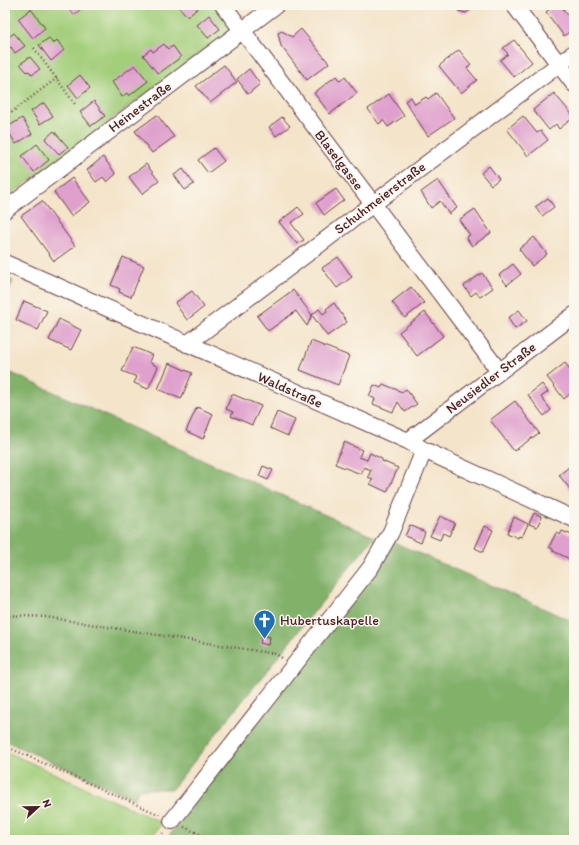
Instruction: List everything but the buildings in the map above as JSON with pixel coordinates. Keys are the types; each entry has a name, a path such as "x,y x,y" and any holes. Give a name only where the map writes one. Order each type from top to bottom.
{"street":[{"name":"Blaselgasse","path":"223,5 499,371"},
{"name":"Heinestraße","path":"5,210 276,5"},
{"path":"514,5 574,84"},
{"name":"Schuhmeierstraße","path":"187,344 574,54"},
{"name":"Waldstraße","path":"5,263 408,441 424,450 574,519"},
{"name":"Neusiedler Straße","path":"408,441 574,315"},
{"path":"172,821 371,567 391,532 424,450"}],"path":[{"path":"34,48 75,104"},
{"path":"5,117 57,78"},
{"path":"5,615 46,617 276,654 294,665"},
{"path":"5,746 213,840"}],"green space":[{"path":"5,5 214,5 232,29 5,199"},
{"path":"5,276 13,281 5,299"},
{"path":"5,370 374,537 172,789 138,789 135,799 5,741"},
{"path":"391,541 574,622 574,840 166,840"},
{"path":"5,751 162,823 149,840 5,840"}],"place":[{"name":"Hubertuskapelle","path":"265,640"}]}
